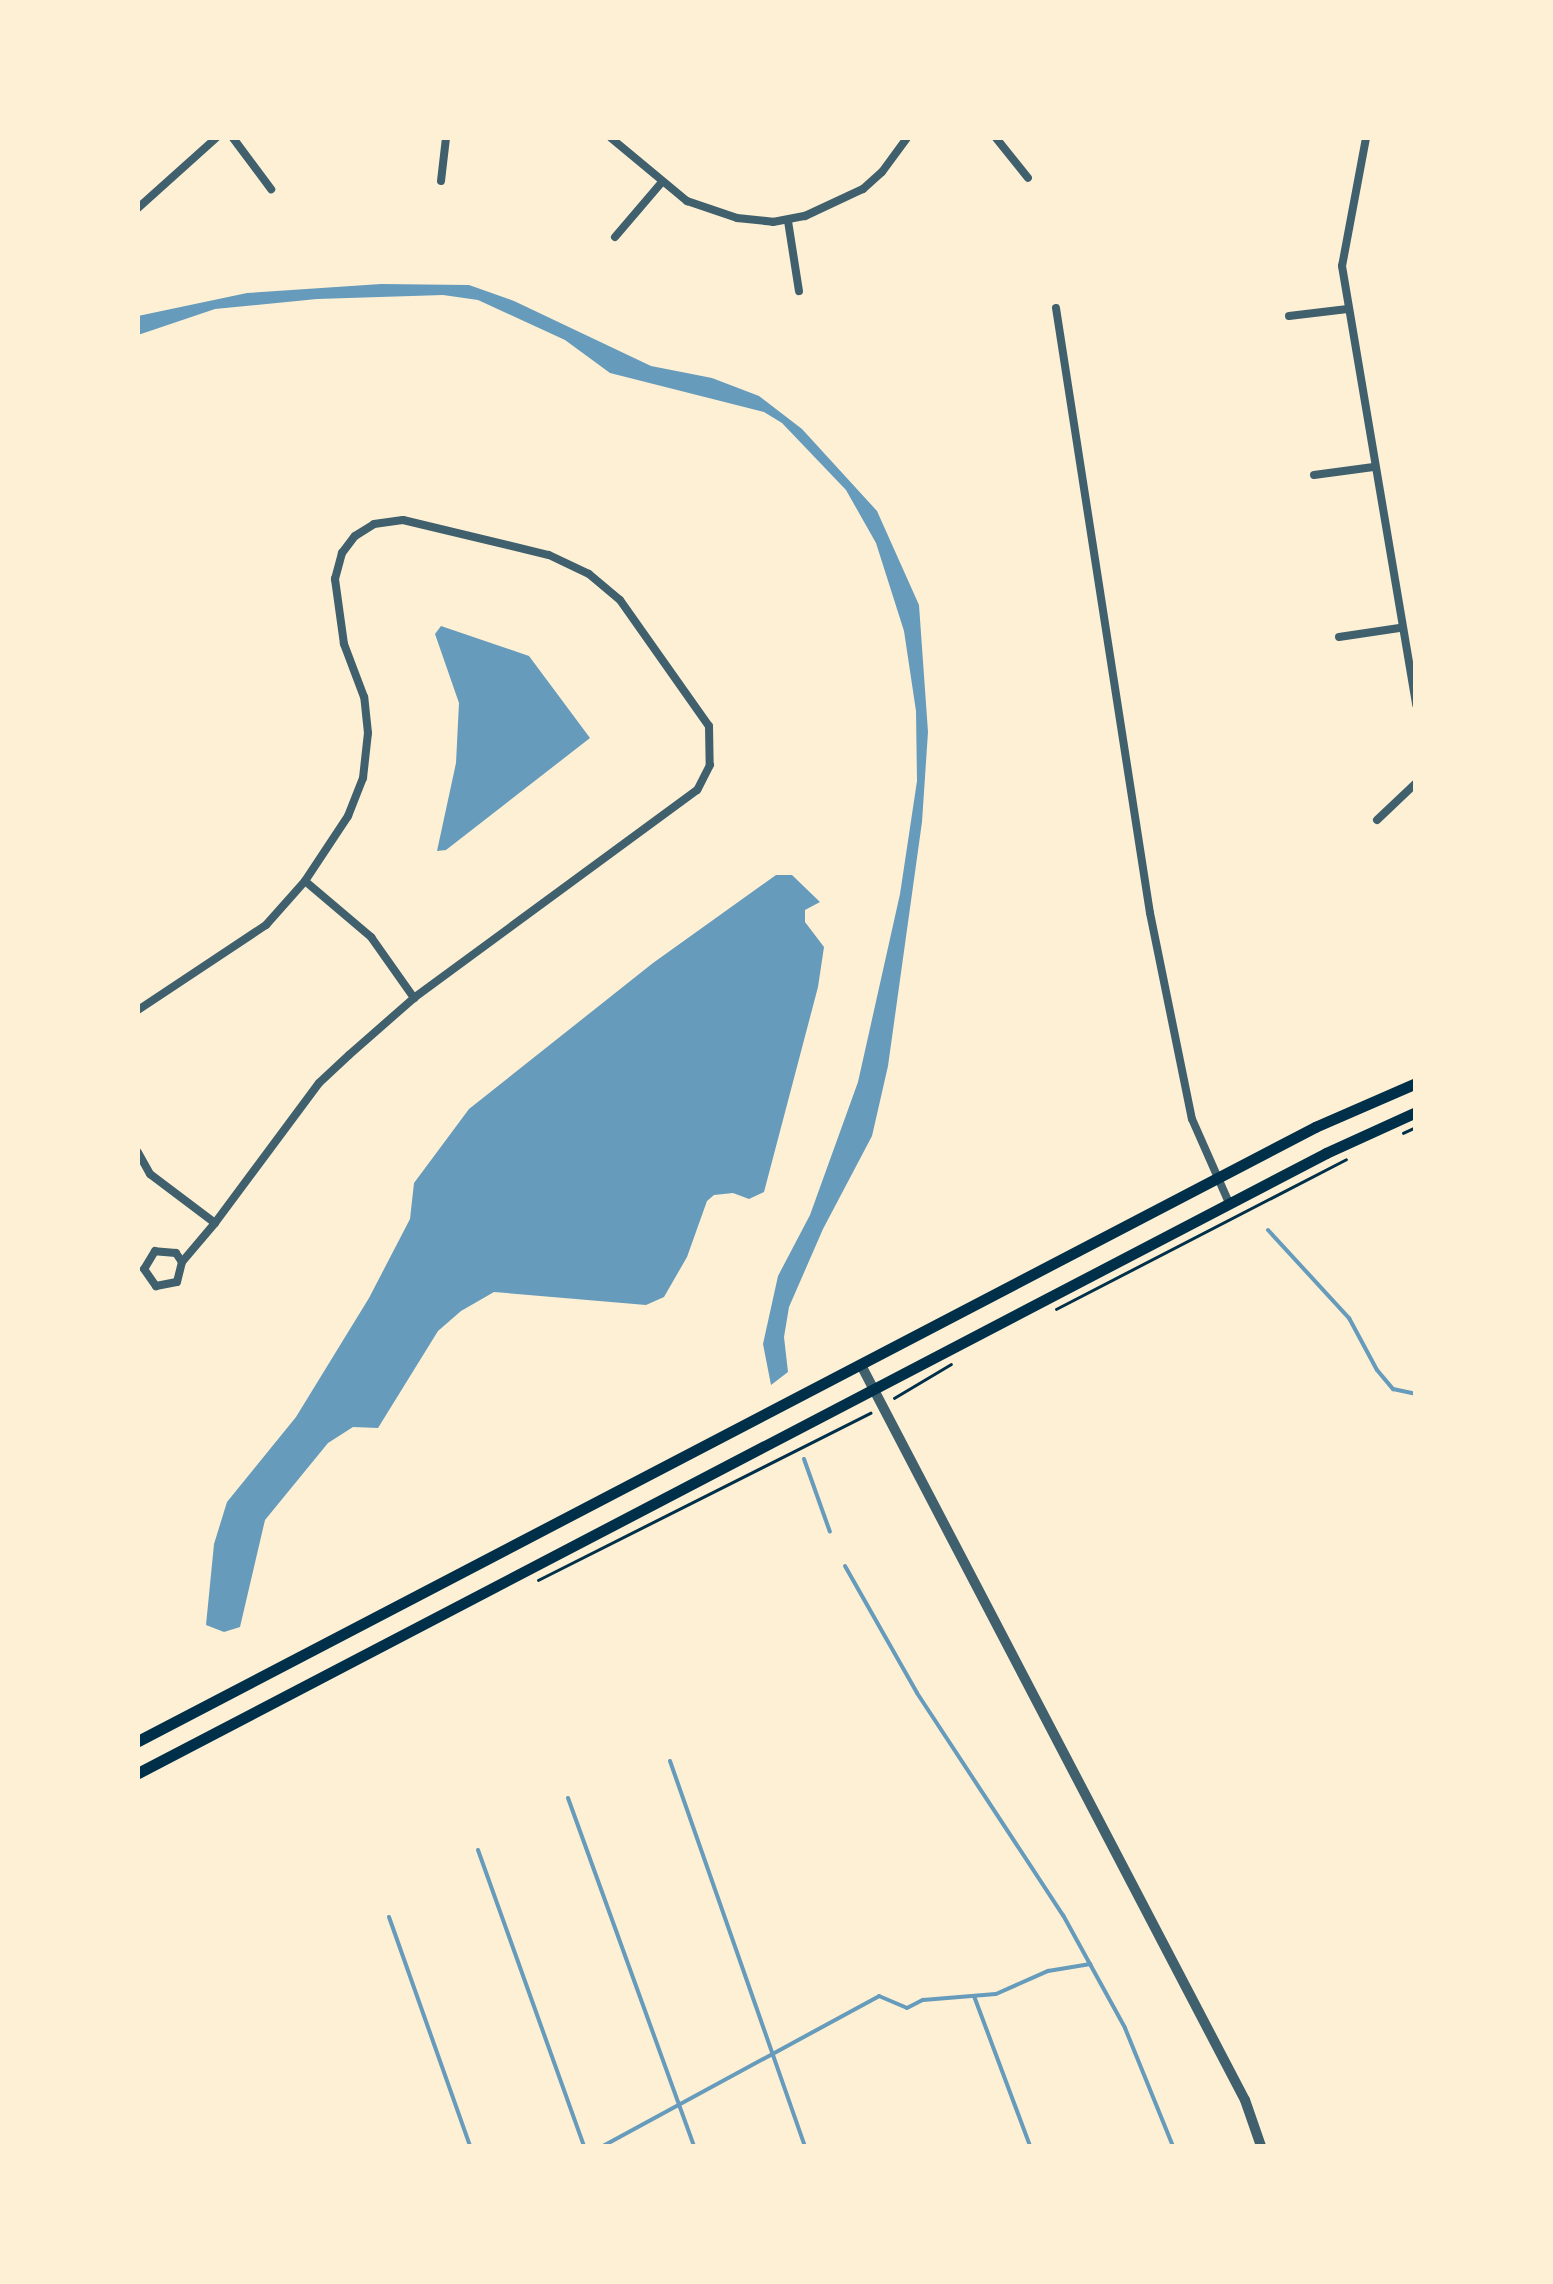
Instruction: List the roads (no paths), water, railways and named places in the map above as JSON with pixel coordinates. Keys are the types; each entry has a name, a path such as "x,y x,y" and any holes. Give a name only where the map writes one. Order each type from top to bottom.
{"main road":[{"path":"138,1741 1218,1177 1351,1109 1416,1083"},
{"path":"138,1772 871,1388 1416,1112"}],"street":[{"path":"138,208 216,138"},
{"path":"232,138 271,189"},
{"path":"441,181 446,138"},
{"path":"611,138 688,200 721,214 788,221 830,207 863,189 882,172 907,138"},
{"path":"996,138 1028,178"},
{"path":"1366,138 1342,266 1399,628 1416,704"},
{"path":"615,237 662,182"},
{"path":"788,221 799,290"},
{"path":"1056,308 1150,913 1192,1119 1229,1204"},
{"path":"1289,316 1348,309"},
{"path":"1314,476 1373,467"},
{"path":"138,1010 240,947 305,880 348,816 367,756 367,715 344,644 336,579 342,553 356,536 374,524 403,520 549,555 589,574 620,600 709,726 713,748 705,778 689,798 602,856 414,998 319,1083 215,1224 182,1262 177,1282 167,1287 156,1286 144,1269 155,1251 166,1249 182,1262"},
{"path":"1339,637 1399,628"},
{"path":"1377,820 1416,783"},
{"path":"305,880 371,936 414,998"},
{"path":"138,1152 150,1174 215,1224"},
{"path":"861,1364 1245,2100 1262,2146"}],"water":[{"path":"381,284 469,285 514,301 651,366 712,378 759,396 802,429 877,511 919,605 928,732 922,822 888,1066 872,1136 823,1229 789,1307 784,1337 788,1372 771,1385 763,1344 778,1276 810,1215 858,1082 900,894 917,781 916,711 904,631 876,543 846,490 782,423 764,412 610,373 565,340 478,300 443,295 317,299 215,309 138,335 138,316 247,293"},
{"path":"441,626 529,656 590,738 446,850 437,851 456,763 459,703 435,634"},
{"path":"776,875 792,875 820,902 805,910 805,922 824,947 818,987 764,1192 749,1199 733,1193 714,1195 707,1201 687,1257 664,1297 646,1305 494,1292 461,1311 438,1331 378,1428 353,1427 328,1443 265,1520 240,1627 224,1632 206,1625 214,1544 227,1502 296,1417 369,1298 410,1219 414,1183 469,1109 653,963"}],"waterway":[{"path":"1268,1230 1349,1318 1377,1370 1393,1389 1416,1394"},
{"path":"804,1459 830,1532"},
{"path":"845,1566 917,1693 1063,1915 1125,2028 1173,2146"},
{"path":"670,1761 805,2146"},
{"path":"568,1798 694,2146"},
{"path":"478,1850 584,2146"},
{"path":"389,1917 470,2146"},
{"path":"603,2146 879,1996 907,2008 923,2000 996,1994 1048,1971 1090,1964"},
{"path":"974,1996 1030,2146"}]}
